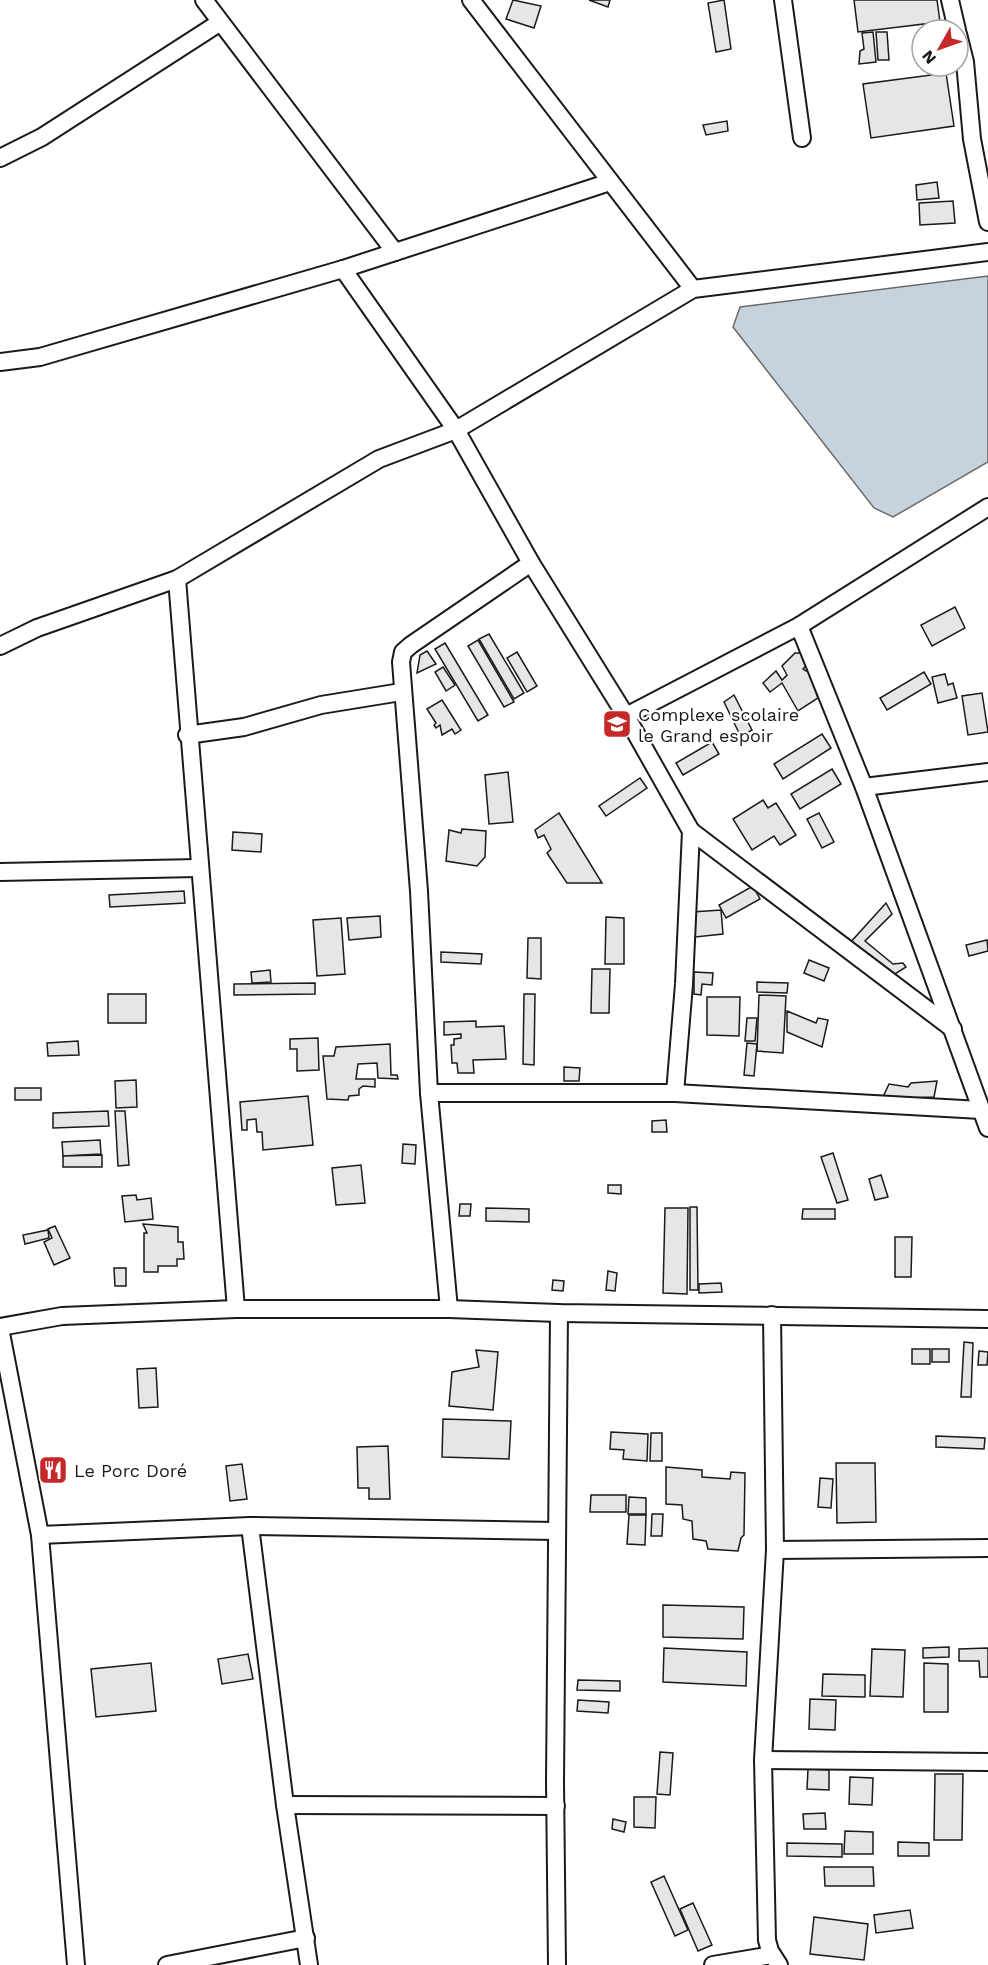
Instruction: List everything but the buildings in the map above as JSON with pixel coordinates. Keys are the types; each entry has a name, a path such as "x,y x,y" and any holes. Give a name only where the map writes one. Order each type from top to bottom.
{"street":[{"path":"204,0 219,23 395,252"},
{"path":"471,0 693,289"},
{"path":"783,0 802,138"},
{"path":"950,0 954,18"},
{"path":"0,158 42,137 219,23"},
{"path":"966,78 972,139 988,222"},
{"path":"0,362 40,357 344,269 610,182"},
{"path":"0,646 37,627 177,579 379,459 456,430 693,289 988,252"},
{"path":"344,269 456,430 531,563 626,716 691,831 954,1029"},
{"path":"626,716 799,626 988,507"},
{"path":"449,1309 429,1093 419,891 400,662 403,652 531,563"},
{"path":"177,579 187,735 219,1078 236,1309"},
{"path":"799,626 864,787 954,1029 988,1128"},
{"path":"187,735 244,727 321,705 401,692"},
{"path":"864,787 988,772"},
{"path":"675,1094 684,984 691,831"},
{"path":"0,872 198,868"},
{"path":"429,1093 675,1094 981,1110"},
{"path":"76,1965 40,1535 0,1327 62,1316 236,1309 449,1309 559,1313 988,1319"},
{"path":"557,1965 559,1313"},
{"path":"713,1965 776,1960 767,1940 763,1760 776,1550 772,1315"},
{"path":"40,1535 250,1526 557,1531"},
{"path":"250,1526 285,1805 309,1965"},
{"path":"776,1550 988,1548"},
{"path":"763,1760 988,1762"},
{"path":"285,1805 556,1806"},
{"path":"167,1965 306,1938"}],"shaded area":[{"path":"988,276 988,462 893,517 874,508 733,327 740,307"}],"place":[{"name":"Complexe scolaire le Grand espoir","path":"617,724"},
{"name":"Le Porc Doré","path":"53,1470"}]}
